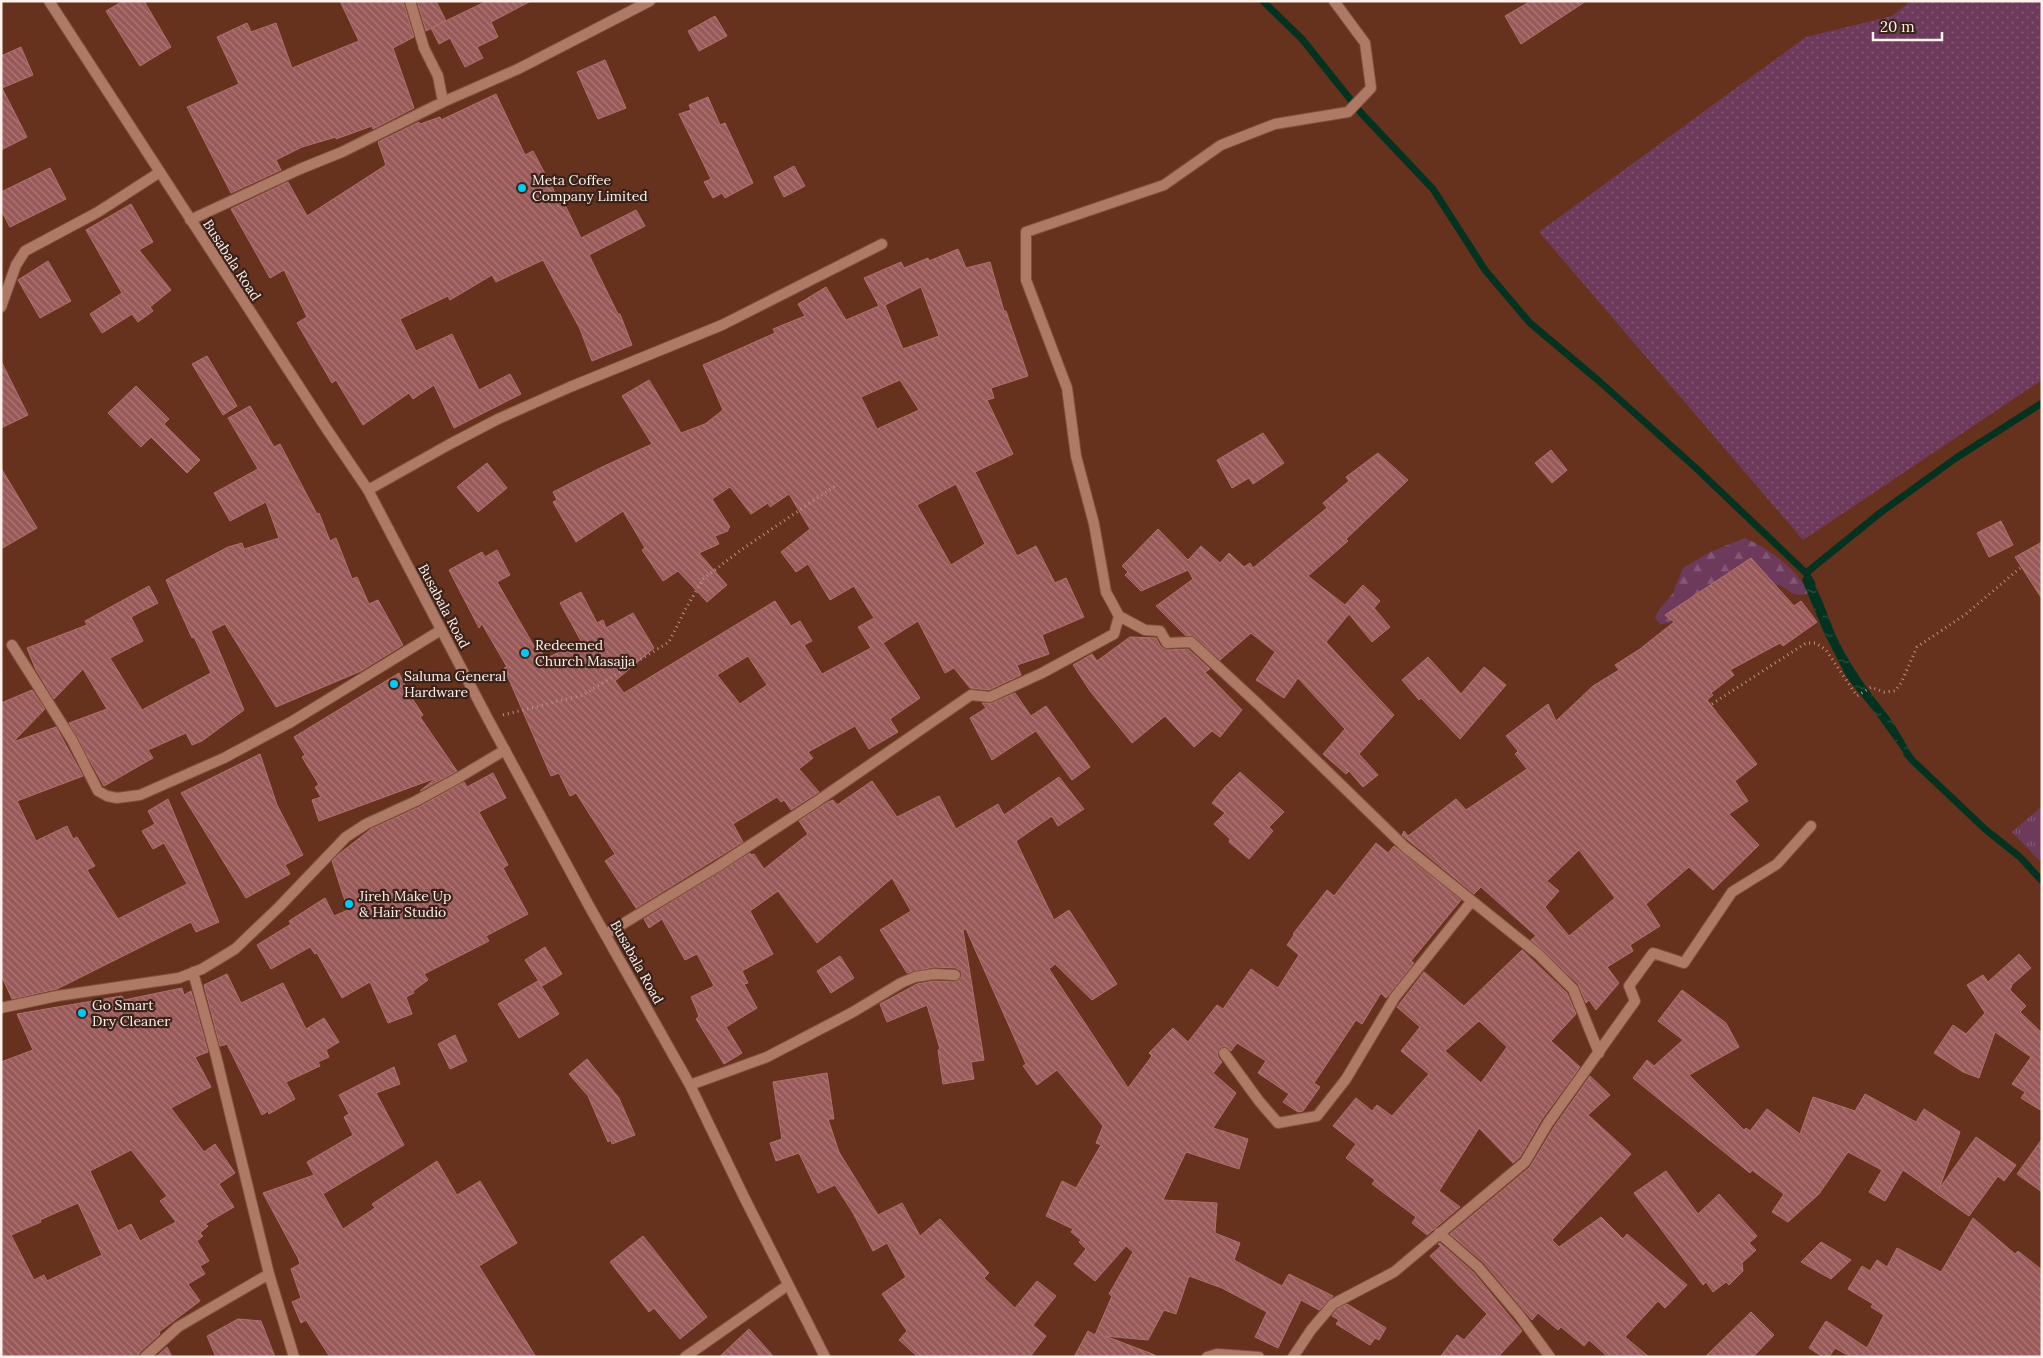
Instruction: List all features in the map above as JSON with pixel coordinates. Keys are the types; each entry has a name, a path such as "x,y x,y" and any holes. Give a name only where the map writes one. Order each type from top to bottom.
{"street":[{"name":"Busabala Road","path":"49,1 190,220 368,490 488,719 690,1085 825,1357"},
{"path":"410,1 424,48 438,76 444,102"},
{"path":"190,220 300,169 342,152 444,102 518,69 650,1"},
{"path":"1334,1 1365,43 1371,88 1348,112 1275,124 1222,145 1164,185 1026,232 1026,280 1067,388 1076,456 1094,524 1106,592 1119,616 1145,630 1160,631 1167,643 1191,642 1265,710 1405,847 1538,954 1573,990 1599,1053"},
{"path":"1,308 16,265 25,251 98,212 160,172"},
{"path":"368,490 498,419 722,324 882,244"},
{"path":"606,934 715,868 816,802 971,695 990,697 1042,673 1114,634 1119,616"},
{"path":"12,645 72,740 98,791 107,796 117,798 140,795 224,758 291,722 441,630"},
{"path":"1,1008 57,996 153,983 179,978 202,970 235,949 279,907 346,837 366,824 416,801 505,750"},
{"path":"1293,1357 1311,1330 1334,1304 1394,1272 1526,1162 1548,1123 1635,1001 1629,986 1653,953 1684,963 1732,892 1777,864 1811,826"},
{"path":"1224,1053 1278,1124 1317,1116 1346,1079 1395,998 1471,902"},
{"path":"193,972 216,1056 269,1274 294,1357"},
{"path":"690,1085 766,1057 853,1012 901,983 915,977 934,974 955,975"},
{"path":"1439,1233 1478,1267 1519,1315 1550,1357"},
{"path":"145,1357 178,1327 269,1274"},
{"path":"686,1357 788,1285"},
{"path":"1207,1357 1216,1354 1259,1357"}],"path":[{"path":"488,719 583,695 669,642 703,579 774,527 835,486"},
{"path":"1712,704 1806,643 1816,643 1826,650 1857,696 1871,687 1884,692 1895,691 1901,683 1917,647 1966,614 2020,568"}],"green space":[{"path":"1911,1 2042,1 2042,380 1803,540 1539,232 1806,37 1892,16"},
{"path":"1745,538 1764,548 1782,561 1797,576 1808,593 1799,595 1778,584 1769,591 1679,607 1670,623 1660,624 1655,618 1673,593 1683,568 1710,552"},
{"path":"2042,806 2042,863 2012,832"}],"water":[{"path":"1805,575 1809,576 1819,593 1837,638 1851,663 1915,759 1910,762 1847,678 1824,633 1802,580"}],"building":[{"path":"123,1 144,1 171,47 140,66 106,11"},
{"path":"340,1 403,1 414,37 393,48 414,108 373,129 372,126 336,139 336,137 302,147 276,160 281,170 231,193 187,107 239,84 217,37 247,23 251,32 276,23 292,68 359,41"},
{"path":"417,1 436,1 446,21 426,31"},
{"path":"487,1 531,1 491,22 498,37 477,47 483,58 465,67 450,38 439,44 431,28"},
{"path":"1531,1 1586,1 1521,44 1505,16"},
{"path":"715,16 727,36 699,51 688,31"},
{"path":"21,47 33,75 2,88 27,137 1,150 1,56"},
{"path":"605,60 626,108 598,119 577,72"},
{"path":"496,94 525,155 533,151 561,204 564,203 581,238 636,210 645,226 589,255 618,314 620,314 632,345 592,361 580,329 543,260 496,282 492,275 450,300 448,296 400,319 416,351 452,334 479,390 510,374 521,394 454,428 434,385 413,399 409,393 363,425 336,380 332,383 297,323 307,317 284,270 270,278 231,209 288,182 307,216 386,165 378,142 419,122 420,124 440,117 441,120"},
{"path":"708,97 720,125 725,123 753,183 725,198 722,193 713,198 704,182 711,179 679,114 691,110 689,105"},
{"path":"794,166 805,186 784,197 774,177"},
{"path":"50,168 66,199 10,227 1,210 1,192"},
{"path":"131,204 153,242 139,250 171,290 150,307 153,311 138,322 132,314 102,333 90,314 122,293 86,230"},
{"path":"958,249 966,268 990,262 1004,311 1006,311 1028,376 991,388 994,398 987,400 1013,454 975,472 1017,556 1036,546 1055,583 1066,578 1084,617 1042,635 1049,654 1017,665 1021,675 989,690 970,688 954,668 945,673 918,621 883,643 920,698 890,719 898,732 869,749 855,726 808,752 813,758 799,769 819,792 791,810 784,800 781,802 777,797 733,824 743,842 636,908 605,861 615,854 576,793 570,796 559,773 551,776 504,668 507,667 482,624 479,628 449,570 482,552 485,557 497,550 510,575 497,582 538,653 542,652 545,659 581,641 560,603 581,592 597,623 603,620 606,628 633,613 654,648 615,681 624,693 775,601 791,626 800,621 812,641 804,645 822,674 871,648 858,627 874,618 854,586 830,600 808,564 796,572 781,552 810,529 789,494 770,507 768,503 751,514 730,487 712,499 730,527 728,531 715,536 719,544 699,553 727,585 707,602 678,571 663,581 642,550 645,548 623,511 576,542 553,502 557,500 553,492 652,444 622,396 649,380 681,433 705,424 723,410 703,365 775,333 773,329 805,316 798,304 826,287 846,320 879,306 864,278 901,262 904,268 928,258 929,261","holes":["921,287 939,336 903,349 885,305","900,380 919,410 877,429 861,397","956,484 985,544 951,565 917,505","748,656 767,685 740,704 717,675"]},
{"path":"48,261 71,301 40,318 18,280"},
{"path":"207,356 237,406 223,415 192,364"},
{"path":"1,361 28,415 1,428"},
{"path":"136,386 169,419 164,424 200,460 187,473 151,437 141,447 108,413"},
{"path":"250,406 274,447 280,444 317,514 319,513 330,541 336,538 352,579 357,577 369,604 378,600 403,645 361,671 276,707 225,624 211,631 244,710 202,741 192,745 186,733 148,750 153,758 104,786 69,723 107,709 83,669 54,699 36,670 27,648 87,625 85,621 149,586 158,603 131,617 143,641 110,658 142,710 211,673 194,637 192,638 166,580 228,547 242,543 244,549 279,538 266,502 230,521 214,493 258,469 228,418"},
{"path":"1263,433 1284,463 1253,484 1249,478 1232,488 1217,460"},
{"path":"1551,450 1567,470 1552,483 1535,463"},
{"path":"1378,453 1408,480 1346,539 1348,541 1308,576 1345,605 1363,585 1380,601 1374,608 1390,627 1372,642 1349,614 1326,642 1394,715 1359,754 1378,775 1363,787 1349,771 1346,774 1323,754 1345,729 1298,678 1284,698 1256,680 1275,652 1251,633 1220,660 1195,637 1185,635 1156,606 1193,579 1188,570 1141,591 1125,575 1128,572 1122,566 1158,529 1188,560 1201,546 1220,563 1229,553 1244,567 1250,563 1253,568 1327,508 1323,503 1349,481 1346,477"},
{"path":"487,463 507,488 478,512 457,487"},
{"path":"1,468 37,528 1,549"},
{"path":"2001,521 2013,545 1989,557 1977,533"},
{"path":"2042,542 2042,599 2015,557"},
{"path":"1751,558 1794,606 1801,601 1817,622 1783,646 1780,643 1730,670 1734,675 1711,693 1713,695 1707,700 1757,764 1735,781 1748,801 1729,814 1759,845 1713,890 1689,867 1646,904 1660,926 1630,945 1633,951 1607,967 1619,983 1596,1010 1589,1000 1586,1003 1578,984 1531,940 1536,936 1481,887 1474,894 1402,835 1404,831 1408,836 1456,799 1466,810 1527,769 1515,754 1518,751 1506,736 1548,704 1556,721 1593,686 1619,670 1615,665 1640,649 1674,622 1665,615","holes":["1579,850 1615,898 1569,936 1545,907 1559,891 1547,881"]},
{"path":"1130,637 1156,638 1161,647 1167,650 1188,649 1210,669 1205,672 1242,710 1220,737 1212,731 1194,747 1165,716 1132,743 1090,691 1073,665 1092,654 1097,661"},
{"path":"1428,657 1461,694 1484,667 1506,685 1460,739 1421,698 1419,700 1402,680"},
{"path":"399,673 423,715 420,717 457,771 420,791 436,778 319,821 312,800 321,797 315,787 319,785 302,757 305,755 294,737"},
{"path":"32,690 45,709 13,742 56,727 83,776 17,801 36,841 67,826 73,839 77,837 95,866 87,870 118,919 187,884 164,843 153,849 142,831 155,824 148,811 168,799 219,922 196,932 191,922 57,989 12,999 1,975 1,703"},
{"path":"1015,693 1031,716 1046,706 1090,767 1072,780 1036,731 992,760 970,718 986,708 982,703 992,703"},
{"path":"260,754 277,805 303,855 285,865 290,874 246,898 181,793"},
{"path":"1240,772 1284,812 1269,827 1273,831 1249,859 1229,842 1230,839 1214,824 1225,813 1212,803"},
{"path":"493,773 506,798 479,812 508,865 503,868 528,914 486,936 489,941 424,974 428,980 413,991 414,993 406,997 412,1014 388,1023 370,982 342,998 317,953 315,954 310,947 271,969 257,945 291,924 289,921 325,898 334,916 348,910 332,861 339,854 371,829 419,807 464,782 467,787"},
{"path":"1059,777 1084,809 1058,826 1052,816 1016,841 1054,920 1069,910 1117,984 1092,1000 1055,964 1049,969 1128,1088 1152,1056 1149,1053 1173,1028 1188,1042 1217,1005 1223,1009 1251,969 1278,988 1299,955 1287,945 1293,934 1327,890 1334,896 1376,843 1388,853 1394,846 1461,900 1411,961 1414,963 1386,998 1381,993 1362,1024 1356,1020 1314,1083 1320,1087 1303,1111 1298,1112 1283,1102 1289,1094 1258,1073 1266,1061 1237,1043 1231,1051 1224,1046 1218,1051 1218,1057 1222,1062 1213,1073 1236,1093 1213,1128 1248,1139 1239,1169 1186,1152 1163,1200 1217,1203 1215,1233 1240,1243 1234,1260 1282,1286 1289,1274 1333,1296 1319,1310 1301,1300 1278,1348 1255,1337 1267,1312 1222,1288 1189,1276 1176,1314 1164,1310 1148,1340 1105,1336 1155,1355 1155,1357 1074,1357 1088,1331 1095,1335 1112,1296 1109,1294 1133,1252 1126,1246 1095,1281 1074,1264 1086,1249 1079,1242 1081,1240 1071,1232 1073,1229 1046,1216 1062,1181 1076,1188 1101,1145 1096,1143 1103,1126 1057,1070 1037,1085 1023,1066 1026,1064 966,929 963,930 984,1060 971,1062 974,1079 943,1084 938,1050 940,1049 927,1005 887,1022 880,1004 917,984 934,981 955,982 962,975 961,971 956,968 934,967 907,973 880,930 911,911 892,878 817,943 778,891 750,911 773,954 742,971 748,983 744,984 757,1008 726,1027 742,1053 724,1064 696,1019 699,1016 691,997 714,986 697,954 685,960 662,919 649,928 644,919 750,853 751,855 754,854 764,869 808,834 799,821 828,802 833,800 837,805 872,781 897,817 939,796 956,829 998,804 1004,815"},
{"path":"545,947 562,974 542,986 525,960"},
{"path":"1522,950 1567,993 1576,1014 1551,1041 1580,1067 1542,1119 1520,1157 1513,1163 1479,1128 1439,1191 1460,1207 1427,1235 1412,1223 1416,1217 1372,1184 1375,1180 1346,1158 1356,1144 1333,1126 1356,1098 1372,1111 1377,1105 1392,1116 1429,1074 1401,1051 1420,1027 1397,1007 1424,972 1464,1006","holes":["1479,1021 1507,1047 1481,1083 1445,1051"]},
{"path":"2019,954 2031,968 2008,988 2012,985 2010,990 2026,1006 2020,1012 2042,1033 2042,1111 2021,1098 2025,1092 2012,1084 2031,1057 1995,1032 1979,1078 1963,1072 1934,1053 1953,1025 1966,1034 1985,1013 1967,985 1983,975 1988,982"},
{"path":"840,956 854,978 831,993 817,971"},
{"path":"227,974 241,1003 283,983 306,1029 324,1018 339,1042 326,1050 329,1057 318,1062 320,1066 286,1082 295,1099 269,1114 268,1111 262,1115 227,1044 220,1046 204,985"},
{"path":"538,981 559,1014 519,1038 498,1004"},
{"path":"182,988 184,995 191,991 208,1052 195,1057 211,1087 171,1108 204,1152 215,1144 235,1173 219,1184 234,1207 205,1224 208,1226 200,1233 203,1236 197,1241 209,1261 200,1266 205,1274 188,1284 200,1301 159,1332 160,1334 140,1352 138,1357 1,1357 1,1062 33,1050 17,1014 122,996 124,1000","holes":["131,1150 167,1196 160,1201 176,1222 140,1241 131,1224 118,1231 90,1171","78,1203 102,1255 47,1281 44,1275 34,1280 11,1235"]},
{"path":"1682,990 1726,1023 1739,1047 1689,1075 1744,1130 1746,1128 1750,1131 1767,1109 1800,1134 1813,1097 1855,1111 1865,1094 1916,1122 1924,1109 1960,1132 1939,1189 1976,1137 2016,1165 2004,1181 1998,1176 1969,1216 1903,1170 1885,1201 1869,1192 1882,1170 1848,1152 1819,1194 1788,1222 1772,1212 1784,1194 1752,1170 1750,1173 1633,1078 1647,1060 1654,1066 1683,1040 1658,1021"},
{"path":"455,1035 467,1061 450,1069 438,1044"},
{"path":"587,1059 619,1098 635,1135 612,1144 611,1140 608,1142 588,1096 569,1074"},
{"path":"394,1067 400,1084 376,1093 404,1145 323,1194 343,1229 375,1208 372,1204 437,1161 457,1195 480,1181 517,1243 479,1266 536,1357 330,1357 306,1320 301,1323 292,1302 301,1298 291,1269 300,1264 263,1193 314,1175 307,1162 353,1135 344,1117 349,1114 339,1095"},
{"path":"827,1073 834,1119 828,1119 839,1152 878,1215 902,1203 920,1236 940,1219 989,1273 984,1278 1015,1308 1037,1281 1056,1296 1033,1325 1046,1336 1030,1357 918,1357 899,1340 907,1331 882,1294 906,1277 887,1243 873,1251 853,1213 835,1185 818,1193 799,1153 776,1161 770,1143 782,1139 773,1082"},
{"path":"1590,1076 1610,1095 1588,1115 1631,1154 1552,1240 1559,1247 1601,1217 1623,1239 1627,1234 1687,1285 1665,1308 1658,1301 1625,1337 1649,1357 1608,1357 1589,1340 1584,1346 1561,1327 1558,1330 1538,1313 1532,1320 1483,1262 1450,1234 1530,1167 1554,1127"},
{"path":"2042,1139 2042,1192 2017,1174"},
{"path":"1666,1171 1698,1214 1719,1194 1757,1236 1749,1243 1756,1250 1742,1263 1743,1271 1729,1285 1726,1282 1713,1292 1706,1282 1703,1285 1634,1193"},
{"path":"1973,1218 2015,1254 2018,1251 2042,1270 2042,1357 1851,1357 1835,1348 1829,1357 1823,1357 1809,1348 1826,1321 1867,1348 1884,1315 1871,1307 1873,1304 1848,1289 1862,1266 1870,1271 1877,1260 1887,1267 1897,1248 1941,1272"},
{"path":"643,1236 707,1317 680,1339 654,1308 649,1312 610,1262"},
{"path":"1821,1242 1851,1260 1831,1279 1801,1262"},
{"path":"1440,1243 1473,1272 1522,1331 1498,1357 1440,1357 1457,1335 1464,1340 1487,1314 1430,1256 1441,1246 1438,1244"},
{"path":"1347,1304 1386,1328 1379,1340 1375,1338 1370,1345 1336,1324 1339,1320 1332,1316 1337,1309"},
{"path":"1751,1312 1774,1335 1753,1357 1705,1357"},
{"path":"238,1319 261,1321 275,1357 216,1357 207,1336"},
{"path":"749,1329 774,1357 719,1357"},
{"path":"167,1347 172,1357 156,1357"}],"waterway":[{"path":"1263,1 1302,39 1362,114 1433,189 1485,270 1530,323 1599,381 1697,469 1806,573 1812,584"},
{"path":"1806,573 1880,513 1956,458 2042,403"},
{"path":"1907,754 1986,830 2020,857 2042,881"}],"place":[{"name":"Meta Coffee Company Limited","path":"522,188"},
{"name":"Redeemed Church Masajja","path":"525,653"},
{"name":"Saluma General Hardware","path":"394,684"},
{"name":"Jireh Make Up & Hair Studio","path":"349,904"},
{"name":"Go Smart Dry Cleaner","path":"82,1013"}]}
